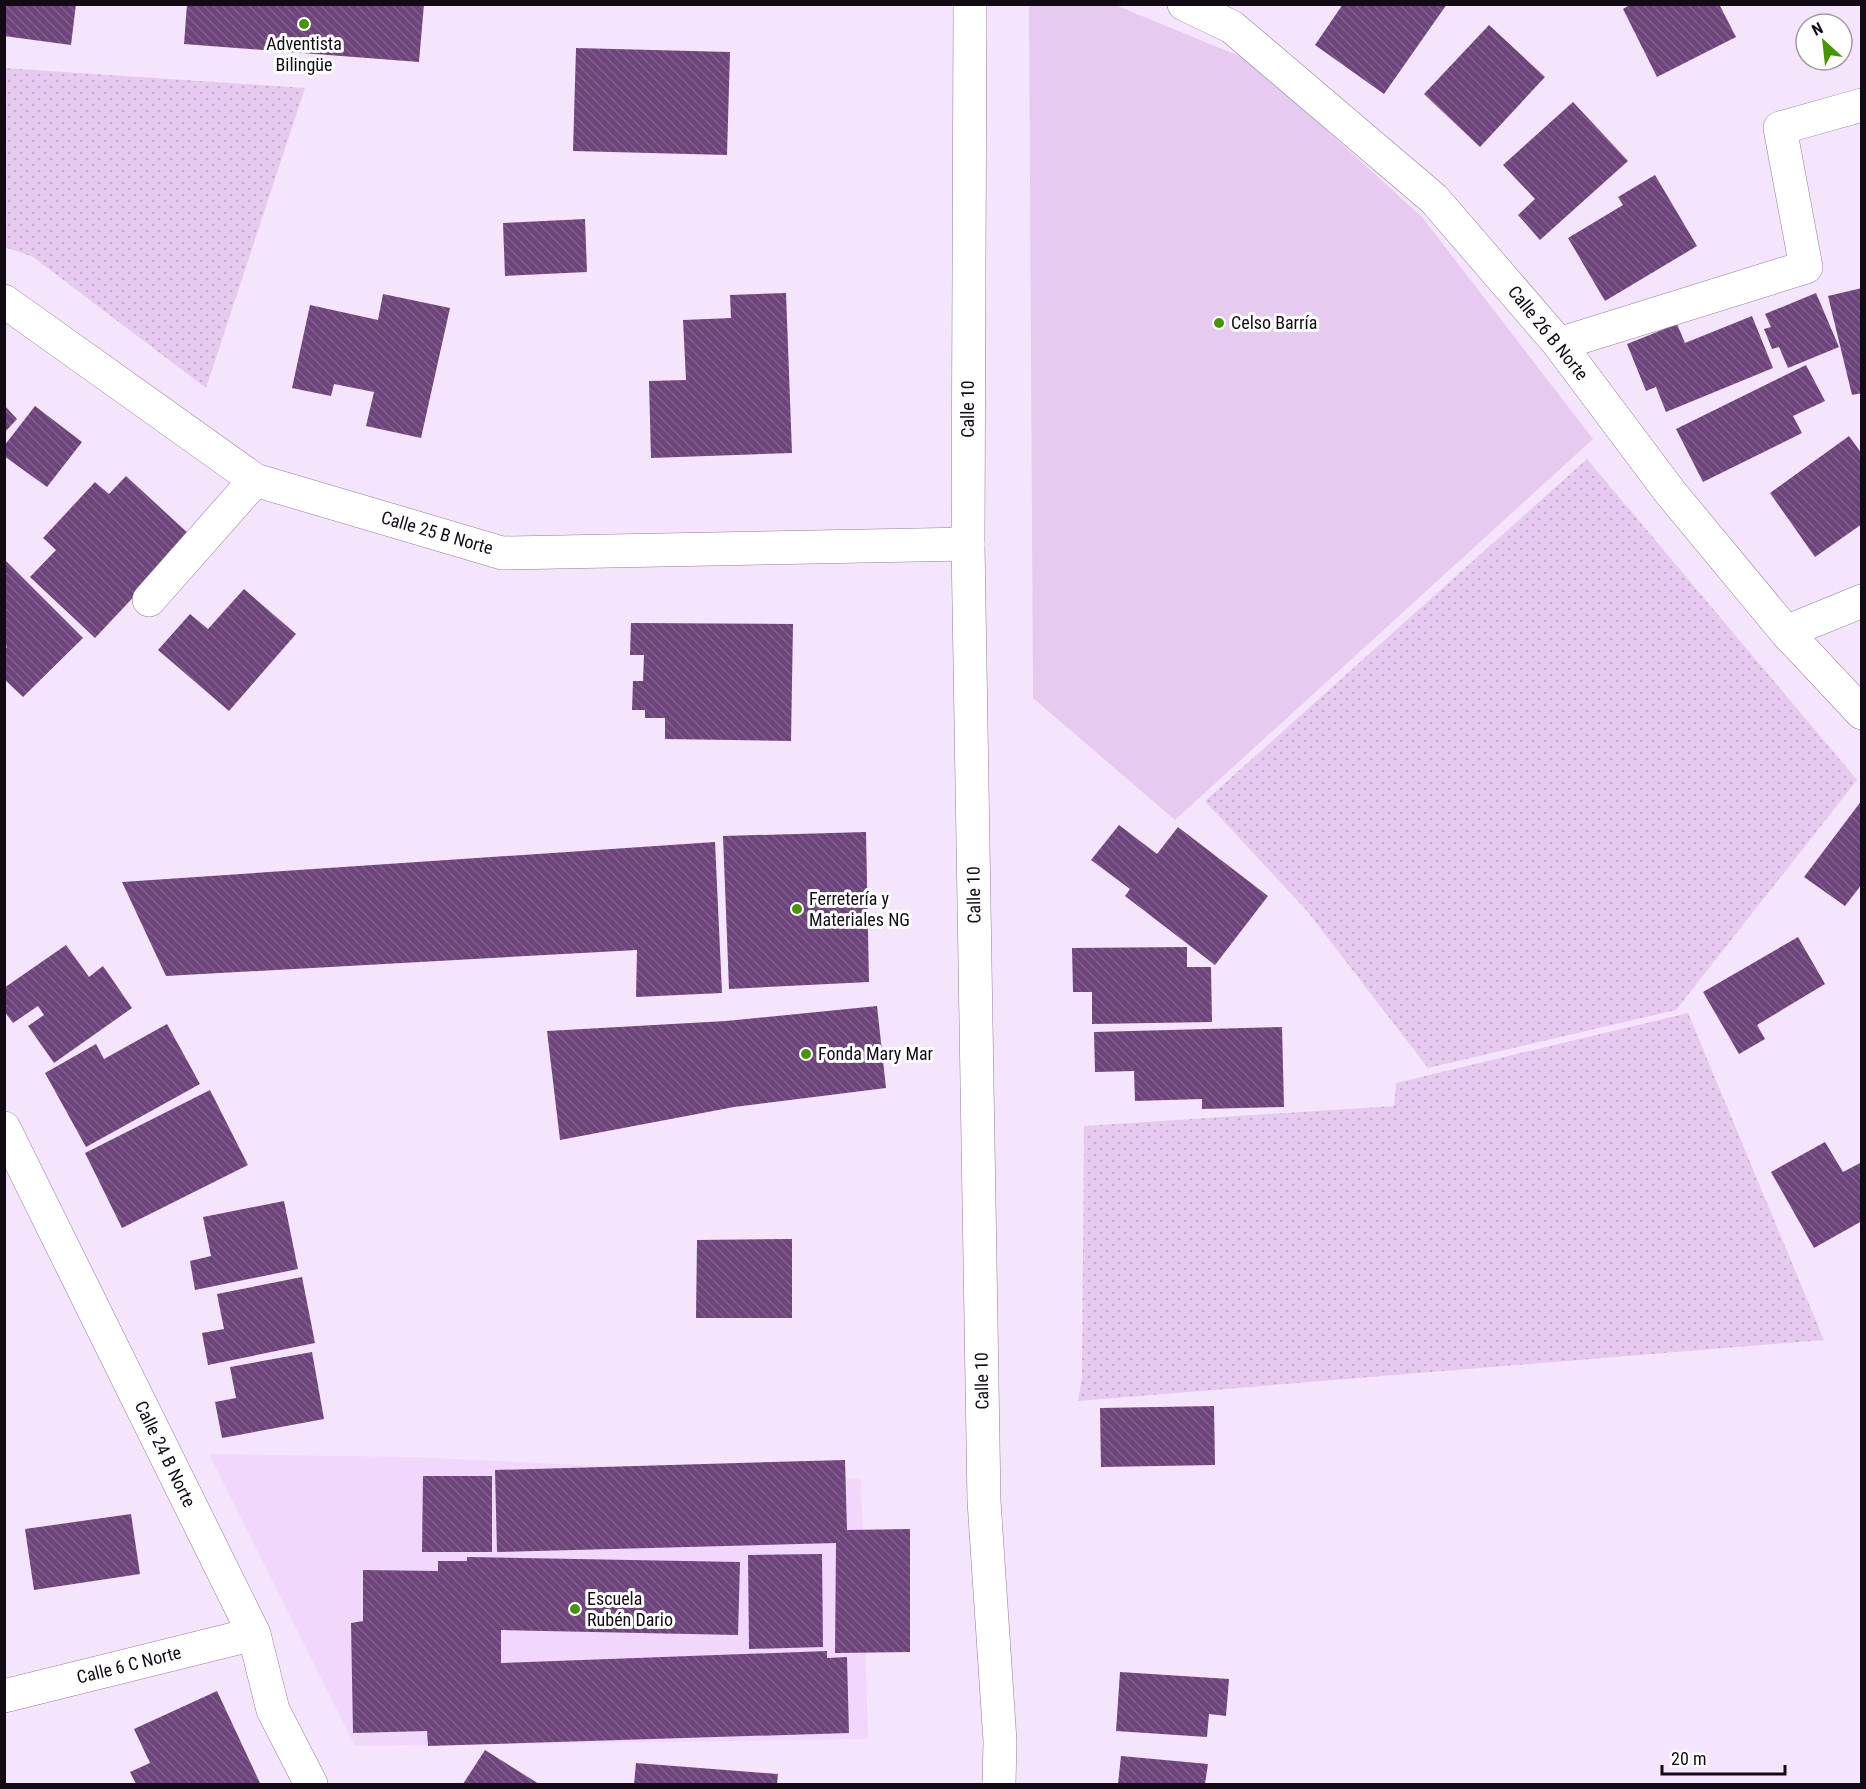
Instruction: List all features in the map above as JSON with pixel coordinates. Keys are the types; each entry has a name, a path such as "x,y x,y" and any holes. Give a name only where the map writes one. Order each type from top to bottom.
{"street":[{"name":"Calle 10","path":"970,4 968,544 984,1489 1000,1741 999,1785"},
{"name":"Calle 26 B Norte","path":"1184,4 1232,27 1434,199 1560,344 1670,492 1786,632 1862,713"},
{"path":"1560,344 1806,267 1780,128 1862,105"},
{"name":"Calle 25 B Norte","path":"4,301 255,480 502,553 968,544"},
{"path":"149,600 255,480"},
{"path":"1786,632 1862,602"},
{"name":"Calle 24 B Norte","path":"4,1128 254,1634 273,1710 311,1785"},
{"name":"Calle 6 C Norte","path":"4,1696 254,1634"}],"shaded area":[{"path":"1029,5 1115,5 1249,60 1422,217 1593,439 1175,820 1033,698"},
{"path":"4,68 305,88 206,388 33,257 5,247"},
{"path":"1587,459 1857,780 1676,1010 1428,1068 1307,911 1205,801"},
{"path":"1688,1013 1824,1340 1078,1401 1082,1377 1084,1126 1394,1106 1396,1083"},
{"name":"Escuela Rubén Dario","path":"209,1454 416,1457 861,1479 868,1739 355,1746"}],"building":[{"path":"4,4 76,4 71,45 4,36"},
{"name":"Adventista Bilingüe","path":"187,4 424,4 419,62 184,44"},
{"path":"1343,4 1447,4 1384,94 1315,45"},
{"path":"1631,4 1719,4 1736,37 1657,77 1623,9"},
{"path":"1489,25 1545,77 1480,147 1424,94"},
{"path":"576,48 730,52 727,155 573,151"},
{"path":"1573,102 1628,161 1540,240 1518,215 1535,199 1503,165"},
{"path":"1655,175 1697,246 1605,301 1568,238 1623,205 1618,197"},
{"path":"585,219 587,272 505,276 503,223"},
{"path":"1862,288 1862,393 1852,395 1828,296"},
{"path":"786,293 792,453 651,458 649,381 686,380 683,320 731,318 730,295"},
{"path":"1816,293 1839,347 1788,368 1779,347 1772,349 1764,329 1771,327 1765,314"},
{"path":"383,294 450,308 421,438 366,426 374,392 334,384 331,396 292,388 310,305 378,320"},
{"path":"1752,316 1773,368 1666,412 1656,387 1646,391 1627,344 1677,324 1685,343"},
{"path":"1806,365 1825,401 1793,416 1802,433 1703,482 1676,429"},
{"path":"5,406 17,419 5,432"},
{"path":"35,406 82,442 47,487 4,456 4,446"},
{"path":"1849,436 1862,454 1862,524 1815,557 1770,493"},
{"path":"126,476 191,536 95,638 30,577 56,550 43,538 95,482 109,494"},
{"path":"4,559 83,638 23,697 4,679 4,650 7,647 4,645"},
{"path":"244,589 296,634 229,711 158,650 190,614 208,629"},
{"path":"631,623 793,624 791,741 665,739 665,718 645,718 645,710 632,710 633,681 643,681 644,655 630,655"},
{"path":"1862,800 1862,884 1845,906 1804,877"},
{"path":"1119,825 1157,854 1178,827 1268,896 1215,965 1125,896 1130,889 1091,860"},
{"name":"Ferretería y Materiales NG","path":"866,832 869,982 729,989 723,836"},
{"path":"715,842 722,993 636,997 637,950 166,976 122,882"},
{"path":"1798,937 1825,984 1757,1025 1765,1039 1739,1054 1703,992"},
{"path":"66,945 89,977 103,966 132,1008 54,1063 28,1026 44,1015 38,1006 13,1023 4,1011 4,988"},
{"path":"1187,947 1187,967 1211,967 1212,1022 1092,1024 1092,992 1073,992 1072,948"},
{"path":"877,1006 886,1088 734,1107 560,1140 547,1031 726,1021"},
{"path":"167,1024 200,1084 86,1147 45,1073 96,1044 104,1059"},
{"path":"1282,1027 1284,1107 1202,1109 1202,1099 1135,1101 1134,1071 1095,1072 1094,1032"},
{"path":"210,1090 248,1165 122,1228 85,1153"},
{"path":"1825,1142 1843,1172 1862,1162 1862,1221 1814,1248 1771,1172"},
{"path":"284,1201 298,1269 195,1290 190,1261 211,1256 203,1217"},
{"path":"792,1239 792,1318 696,1318 697,1240"},
{"path":"302,1277 315,1343 208,1365 202,1333 224,1329 217,1294"},
{"path":"312,1352 324,1419 222,1438 215,1402 236,1398 230,1367"},
{"path":"1214,1406 1215,1465 1101,1467 1100,1408"},
{"path":"845,1460 847,1530 910,1529 910,1652 835,1653 836,1543 497,1552 495,1470"},
{"path":"423,1476 492,1476 492,1552 422,1552"},
{"path":"131,1514 140,1574 34,1590 25,1529"},
{"path":"822,1554 823,1647 749,1649 748,1555"},
{"path":"467,1557 740,1562 738,1635 501,1630 501,1663 827,1651 827,1658 847,1657 849,1733 428,1746 427,1731 353,1733 351,1623 363,1621 363,1570 438,1571 438,1561 467,1561"},
{"path":"1120,1672 1229,1679 1226,1716 1209,1714 1207,1737 1116,1731"},
{"path":"217,1691 260,1783 136,1784 130,1772 150,1763 134,1729"},
{"path":"485,1750 539,1784 463,1784"},
{"path":"1121,1756 1208,1764 1205,1784 1118,1784"},
{"path":"636,1763 778,1774 777,1784 634,1784"}],"place":[{"name":"Adventista Bilingüe","path":"304,24"},
{"name":"Celso Barría","path":"1219,323"},
{"name":"Ferretería y Materiales NG","path":"797,909"},
{"name":"Fonda Mary Mar","path":"806,1054"},
{"name":"Escuela Rubén Dario","path":"575,1609"}]}
